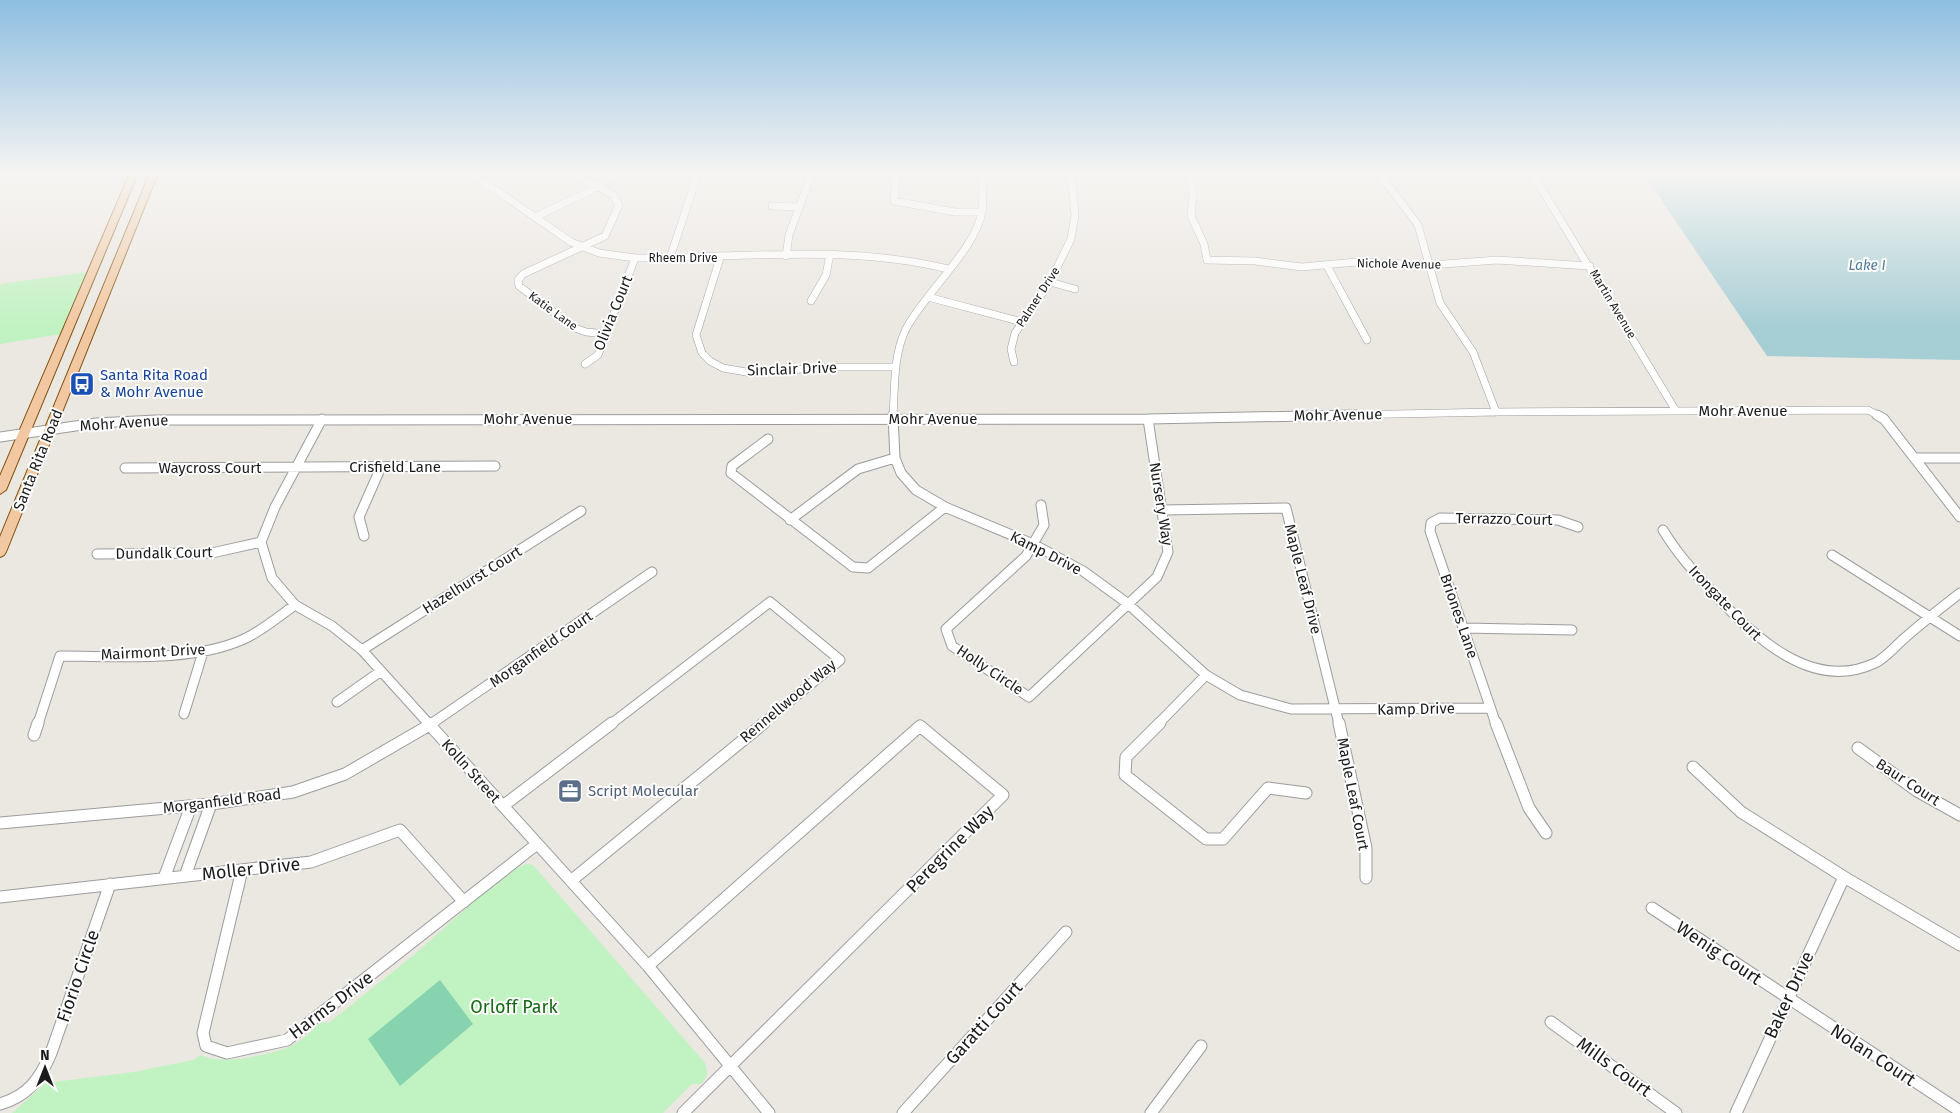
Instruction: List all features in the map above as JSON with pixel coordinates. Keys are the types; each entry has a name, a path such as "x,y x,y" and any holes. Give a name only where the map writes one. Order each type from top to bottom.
{"main road":[{"name":"Santa Rita Road","path":"0,490 112,225"},
{"name":"Santa Rita Road","path":"0,552 133,225"}],"street":[{"name":"Rheem Drive","path":"548,225 582,248 616,256 635,258 720,258 830,254 881,256 948,269"},
{"path":"582,248 594,244 605,236 610,225"},
{"path":"670,258 681,225"},
{"path":"786,256 793,225"},
{"name":"Kamp Drive","path":"977,225 969,243 948,269 906,329 896,367 893,419 895,458 902,473 916,490 945,507 1033,544 1083,571 1127,603 1206,675 1240,695 1291,709 1490,708"},
{"name":"Palmer Drive","path":"1014,362 1011,349 1015,333 1050,282 1071,239 1073,225"},
{"name":"Nichole Avenue","path":"1195,225 1204,244 1207,260 1256,261 1302,267 1366,262 1431,265 1513,260 1590,266"},
{"path":"1418,225 1424,240 1440,303 1473,352 1496,412"},
{"name":"Martin Avenue","path":"1565,225 1676,411"},
{"name":"Katie Lane","path":"582,248 569,251 523,274 518,280 519,286 575,328 586,332 607,334"},
{"path":"811,301 826,275 830,254"},
{"name":"Olivia Court","path":"585,364 598,355 635,258"},
{"name":"Sinclair Drive","path":"720,258 696,335 698,345 710,361 752,373 826,367 896,367"},
{"path":"1328,266 1367,340"},
{"path":"1050,282 1075,289"},
{"path":"928,297 1022,322"},
{"name":"Mohr Avenue","path":"0,437 116,421 322,419 1148,419 1496,412 1868,410 1884,419 1915,458"},
{"path":"261,542 295,467 322,419"},
{"name":"Nursery Way","path":"1127,603 1158,577 1168,552 1148,419"},
{"path":"768,439 732,466 731,473 853,568 868,568 945,507"},
{"path":"790,520 858,469 895,458"},
{"path":"1915,458 1960,458"},
{"path":"1915,458 1960,517"},
{"name":"Crisfield Lane","path":"295,467 495,466"},
{"name":"Waycross Court","path":"125,468 295,467"},
{"path":"364,536 359,517 381,467"},
{"path":"1033,544 1044,524 1041,505"},
{"name":"Maple Leaf Drive","path":"1162,510 1286,508 1336,710"},
{"name":"Hazelhurst Court","path":"362,650 581,511"},
{"name":"Terrazzo Court","path":"1431,523 1440,518 1558,520 1578,527"},
{"name":"Briones Lane","path":"1431,523 1430,531 1490,708 1528,808 1546,833"},
{"name":"Irongate Court","path":"1663,530 1678,555 1744,626 1769,647 1794,661 1827,670 1854,670 1876,663 1928,616 1960,593"},
{"name":"Dundalk Court","path":"96,554 212,553 261,542"},
{"name":"Kolln Street","path":"261,542 272,578 295,605 332,626 362,650 648,966 769,1113"},
{"name":"Holly Circle","path":"1033,544 1026,556 946,629 952,646 1029,697 1127,603"},
{"path":"1832,555 1960,636"},
{"name":"Morganfield Court","path":"429,725 652,572"},
{"name":"Rennellwood Way","path":"503,806 770,602 840,660 572,880"},
{"name":"Mairmont Drive","path":"34,735 60,656 203,652 238,642 261,630 295,605"},
{"path":"1464,628 1572,630"},
{"path":"184,714 203,652"},
{"path":"338,702 381,671"},
{"path":"1206,675 1126,757 1125,775 1206,839 1223,839 1268,788 1306,793"},
{"name":"Maple Leaf Court","path":"1336,710 1366,848 1366,878"},
{"name":"Morganfield Road","path":"0,823 210,804 294,792 345,774 429,725"},
{"name":"Peregrine Way","path":"648,966 920,726 1004,795 731,1065"},
{"name":"Baur Court","path":"1858,748 1917,791 1960,815"},
{"path":"1693,767 1741,812 1844,877 1960,945"},
{"path":"185,876 210,804"},
{"path":"164,878 191,806"},
{"name":"Moller Drive","path":"0,897 311,862 400,830 464,902"},
{"name":"Harms Drive","path":"242,870 203,1033 206,1046 227,1053 287,1040 536,844"},
{"name":"Baker Drive","path":"1736,1113 1844,877"},
{"name":"Fiorio Circle","path":"0,1104 17,1100 31,1090 41,1076 51,1053 110,884"},
{"name":"Wenig Court","path":"1652,908 1787,999"},
{"name":"Garatti Court","path":"903,1113 1066,932"},
{"name":"Nolan Court","path":"1787,999 1960,1111"},
{"name":"Mills Court","path":"1551,1022 1676,1113"},
{"path":"1151,1113 1201,1046"},
{"path":"683,1113 731,1065"}],"green space":[{"path":"88,272 62,334 0,344 0,284"},
{"name":"Orloff Park","path":"526,864 533,865 705,1063 707,1074 701,1084 692,1084 663,1113 12,1113 46,1083 134,1072 193,1060 201,1055 220,1060 246,1058 271,1053 291,1046 321,1022 329,1023 415,954 472,903 517,868"},
{"path":"440,980 473,1024 400,1086 368,1039"}],"water":[{"name":"Lake I","path":"1678,225 1960,225 1960,360 1767,356"}],"place":[{"name":"Santa Rita Road & Mohr Avenue","path":"82,384"},
{"name":"Script Molecular","path":"570,791"}]}
